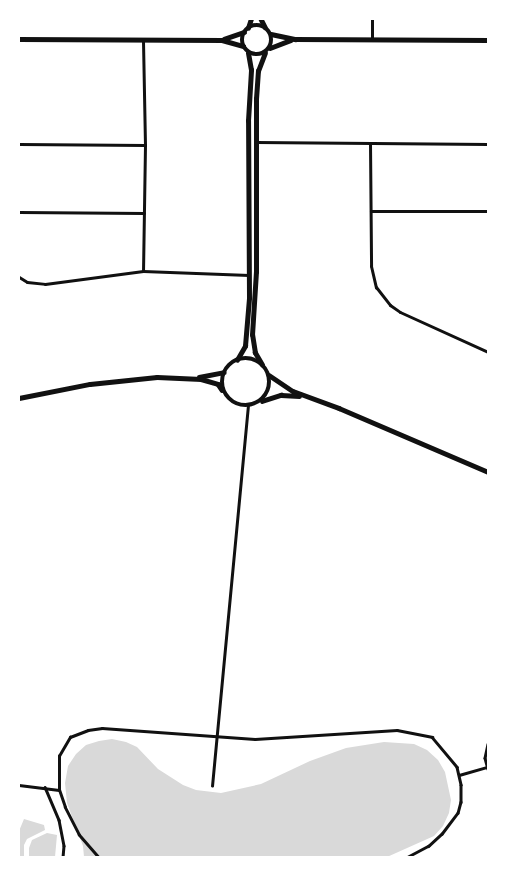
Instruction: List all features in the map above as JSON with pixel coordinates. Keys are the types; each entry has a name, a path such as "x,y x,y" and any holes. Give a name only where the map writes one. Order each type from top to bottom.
{"street":[{"path":"243,46 246,30 251,19"},
{"path":"261,19 271,34 295,39 488,40"},
{"path":"372,19 372,40"},
{"path":"222,40 257,25 266,28"},
{"path":"270,48 271,34"},
{"path":"248,53 257,56 265,53 270,48 295,39"},
{"path":"19,40 222,40 243,46 248,53 251,65 248,121 249,275 246,338 243,351 237,360 224,372 195,378"},
{"path":"142,41 145,145 143,271"},
{"path":"265,53 257,79 256,301 252,341 255,353 269,375 284,387 488,472"},
{"path":"256,142 488,144"},
{"path":"370,143 371,266 374,282 382,296 400,312 488,352"},
{"path":"19,144 145,145"},
{"path":"371,211 488,211"},
{"path":"19,212 144,212"},
{"path":"19,277 35,284 45,284 143,271 249,275"},
{"path":"237,360 248,358 262,364"},
{"path":"222,390 224,372"},
{"path":"261,401 268,392 269,375"},
{"path":"19,398 112,381 156,377 195,378 218,384 234,404 248,407 281,395 312,398"},
{"path":"212,786 248,407"},
{"path":"98,857 71,822 59,790 59,756 63,745 70,737 88,730 102,728 261,739 304,738 355,731 404,732 432,737 457,767 461,785 458,813 442,834 429,846 408,857"},
{"path":"459,776 488,768 485,754 488,744"},
{"path":"19,785 59,790"},
{"path":"46,787 60,820 63,857"}],"shaded area":[{"path":"112,739 137,747 158,769 183,785 196,790 221,793 261,784 310,761 346,748 384,742 414,744 427,750 438,760 445,772 451,800 449,813 443,826 434,836 387,857 84,857 83,846 67,803 65,783 68,766 76,754 86,745"},
{"path":"24,819 44,825 45,830 27,839 24,845 24,857 19,857 19,831"},
{"path":"47,833 57,835 55,857 29,857 29,848 32,840"}]}
